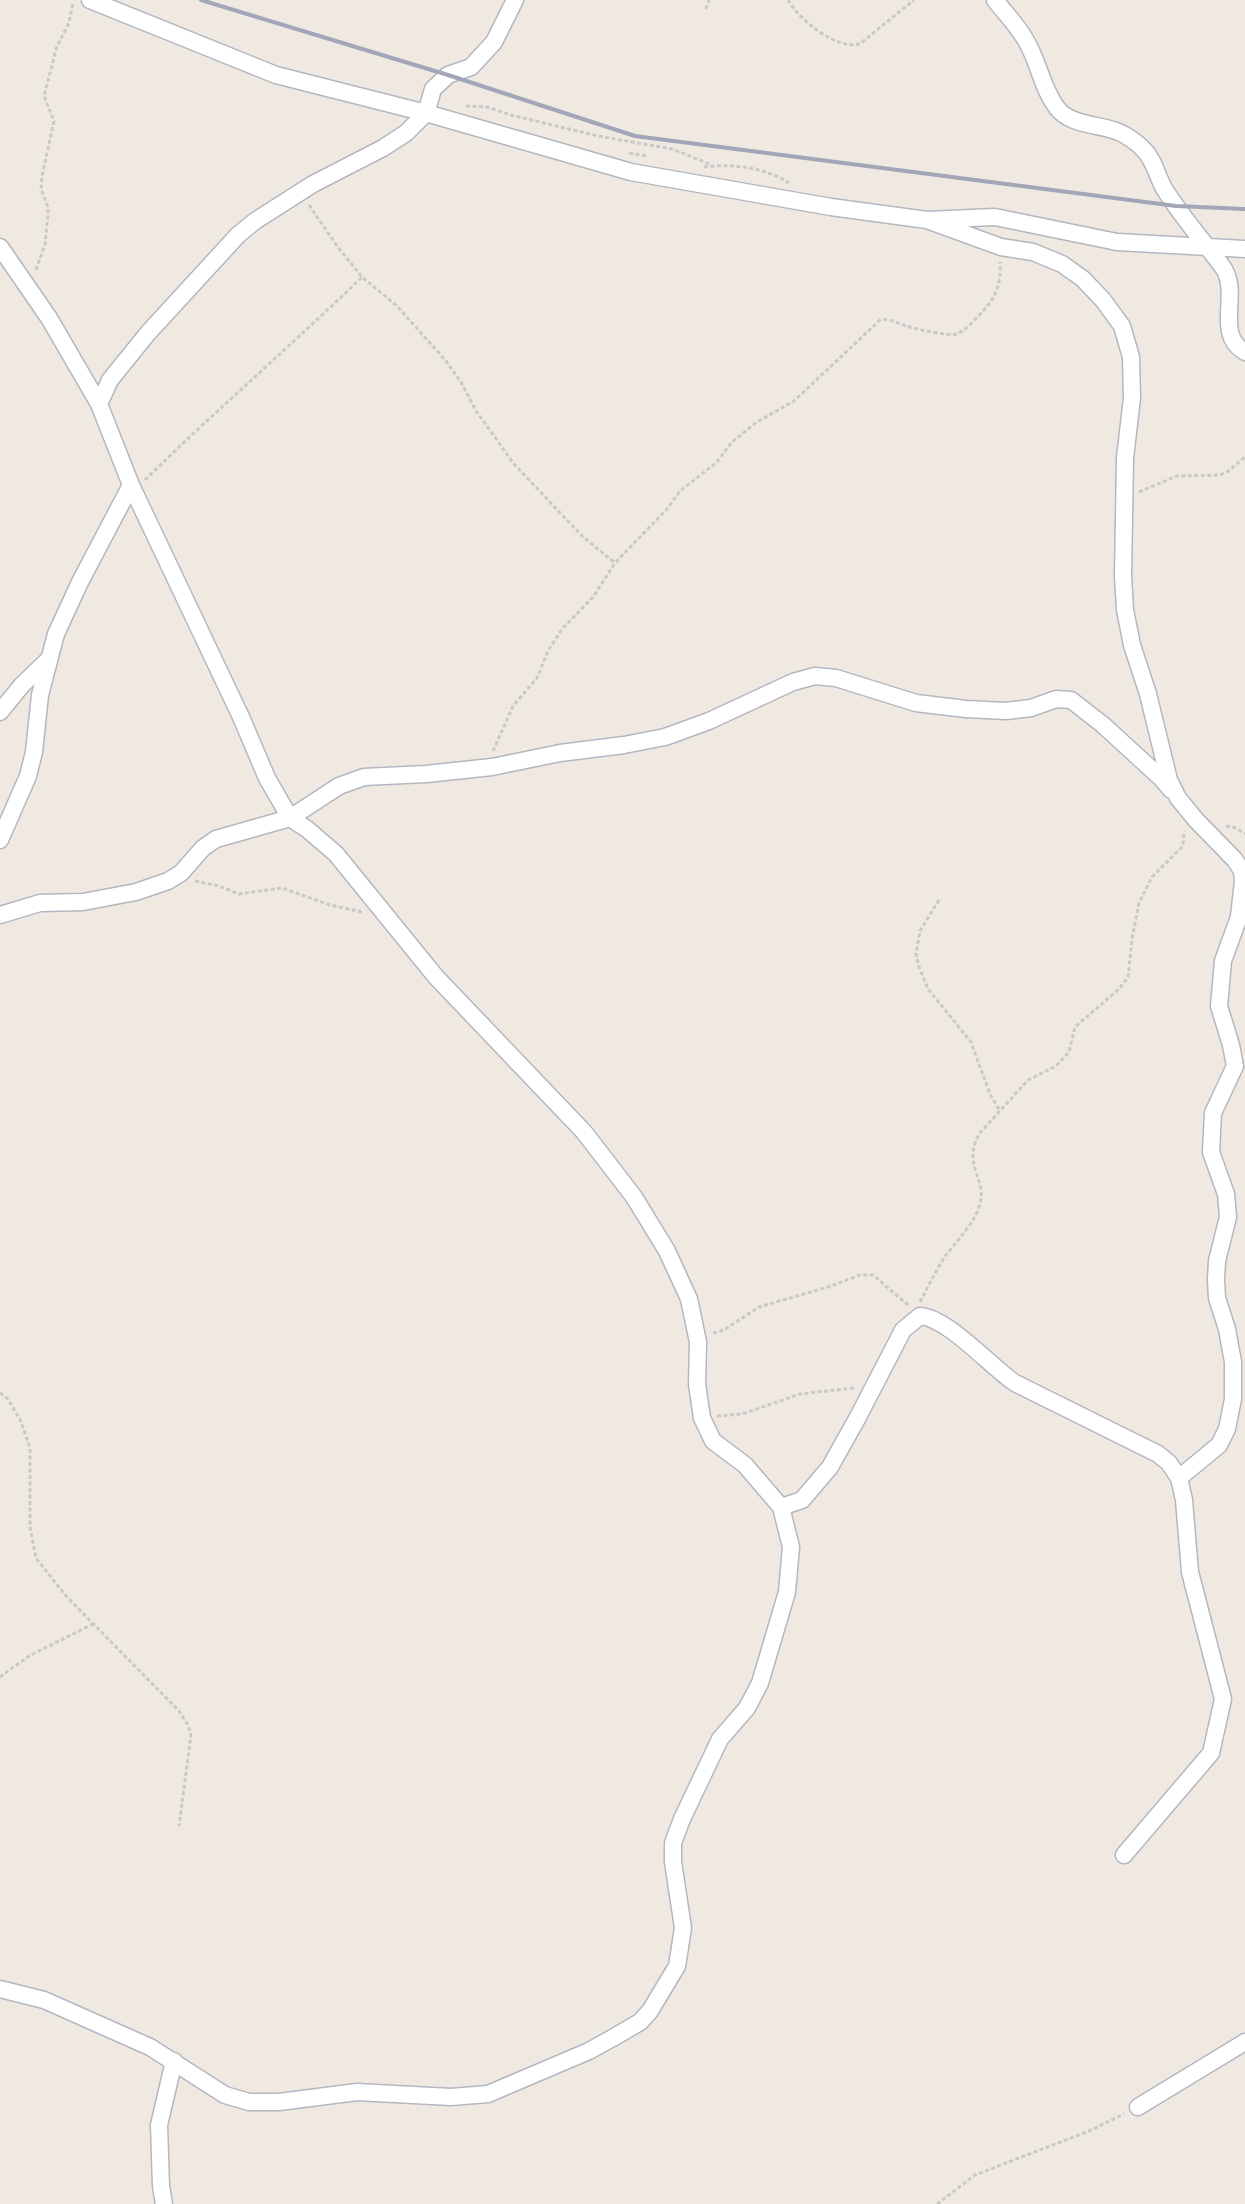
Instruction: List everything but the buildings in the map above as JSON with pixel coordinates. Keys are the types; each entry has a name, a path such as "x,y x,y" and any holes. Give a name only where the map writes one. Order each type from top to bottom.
{"street":[{"path":"90,0 276,75 426,114 631,172 831,207 927,220 995,217 1117,242 1245,248"},
{"path":"99,404 110,380 148,333 238,235 255,221 300,192 397,140 426,114 433,89 448,75 471,67 494,42 515,0"},
{"path":"995,0 1026,39 1042,81 1057,109 1068,118 1117,131 1144,149 1152,160 1166,191 1224,268 1230,284 1228,332 1235,345 1245,352"},
{"path":"927,220 1001,247 1032,252 1062,264 1083,279 1103,300 1122,326 1131,357 1132,390 1125,458 1123,576 1125,610 1132,645 1148,694 1169,780 1182,803"},
{"path":"0,247 37,301 99,404 133,488 241,717 267,778 290,818 307,829 336,854 386,918 436,977 584,1132 634,1197 667,1251 689,1299 698,1342 697,1384 702,1418 713,1441 745,1465 781,1508 791,1546 787,1592 760,1683 753,1698 720,1739 676,1835 672,1862 683,1928 677,1966 650,2011 640,2022 589,2051 488,2094 451,2097 356,2092 279,2102 249,2102 225,2095 150,2047 44,2000 0,1989"},
{"path":"0,266 22,278"},
{"path":"0,840 28,776 34,752 40,696 56,634 80,582 133,488"},
{"path":"0,712 22,685 50,657"},
{"path":"0,915 40,903 83,902 136,892 168,881 181,872 203,848 216,839 290,818 340,786 364,777 487,767 560,753 624,745 664,737 709,721 793,682 815,676 836,678 916,703 966,709 1006,711 1031,708 1056,699 1071,700 1102,724 1161,778 1235,860 1242,871 1243,881 1239,916 1223,961 1219,1006 1231,1046 1234,1066 1213,1113 1211,1152 1226,1194 1228,1217 1217,1261 1216,1280 1218,1298 1227,1329 1233,1362 1233,1399 1227,1429 1218,1444 1178,1478"},
{"path":"781,1508 802,1500 830,1466 911,1318 920,1316 928,1316 947,1326 998,1372 1015,1384 1158,1454 1169,1464 1178,1478 1184,1500 1190,1572 1223,1699 1211,1753 1124,1855"},
{"path":"1138,2107 1245,2042"},
{"path":"164,2204 161,2186 159,2125 174,2061"}],"path":[{"path":"37,301 36,269 44,244 48,215 48,207 41,189 54,121 53,114 44,96 57,46 69,23 74,0"},
{"path":"706,9 708,0"},
{"path":"788,0 801,18 813,28 852,46 861,43 914,0"},
{"path":"464,106 487,107 511,116 598,136 672,150 712,166"},
{"path":"300,192 337,246 362,277 397,306 446,361 461,382 476,411 514,464 582,536 615,563"},
{"path":"487,767 513,706 537,678 548,651 562,630 593,598 615,563 668,508 680,491 716,463 732,442 757,422 794,401 880,320 888,319 909,327 957,334 985,309 999,288 1001,247"},
{"path":"133,488 204,422 290,347 362,277"},
{"path":"1124,502 1138,492 1177,476 1206,477 1227,472 1245,457"},
{"path":"698,1342 706,1336 724,1330 759,1307 828,1287 860,1275 872,1275 911,1318 945,1258 975,1218 981,1203 981,1191 972,1163 975,1141 1028,1080 1056,1066 1069,1052 1075,1027 1119,989 1128,977 1132,939 1139,903 1152,878 1183,846 1182,803"},
{"path":"168,881 200,880 239,894 282,888 330,905 386,918"},
{"path":"939,900 920,931 916,954 918,966 928,989 971,1042 990,1094 1000,1111"},
{"path":"702,1418 742,1414 800,1394 862,1386 878,1377"},
{"path":"0,1393 7,1398 20,1419 30,1448 30,1527 36,1558 66,1596 178,1711 188,1725 191,1735 178,1826"},
{"path":"0,1677 28,1656 93,1624"},
{"path":"936,2204 975,2175 1089,2131 1138,2107"}],"railway":[{"path":"201,0 448,75 635,136 1176,206 1245,209"}]}
